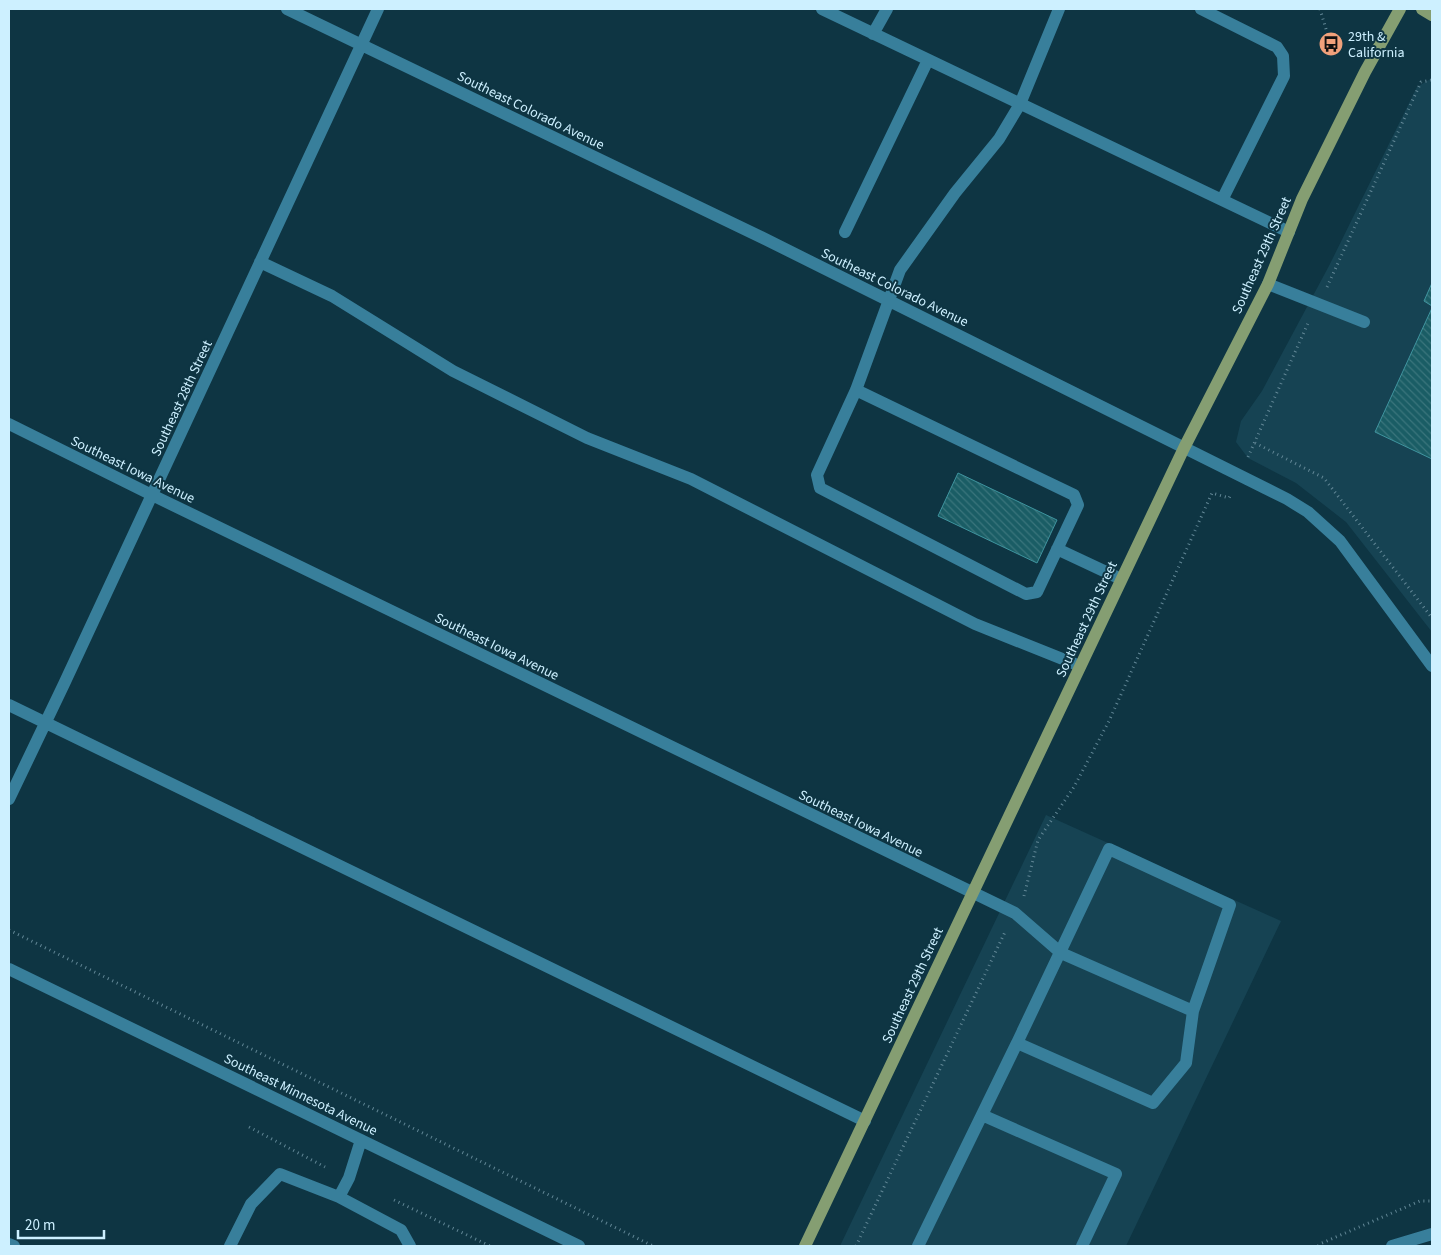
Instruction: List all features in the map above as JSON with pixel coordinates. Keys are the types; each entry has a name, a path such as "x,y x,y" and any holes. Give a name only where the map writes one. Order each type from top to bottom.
{"main road":[{"name":"Southeast 29th Street","path":"805,1246 1184,448 1268,284 1302,199 1360,80 1400,9"},
{"path":"1422,9 1432,15"}],"street":[{"name":"Southeast Colorado Avenue","path":"288,9 754,234 1287,499 1308,512 1340,541 1432,666"},
{"name":"Southeast 28th Street","path":"9,799 378,9"},
{"path":"822,9 1289,232"},
{"path":"873,34 887,9"},
{"path":"856,390 1074,495 1078,505 1037,592 1026,594 820,488 817,475 856,390 900,270 955,193 999,139 1020,104 1059,9"},
{"path":"1201,9 1277,47 1283,56 1284,76 1222,200"},
{"path":"845,232 928,60"},
{"path":"260,262 332,296 453,371 588,438 691,479 975,624 1080,666"},
{"path":"1268,284 1364,322"},
{"name":"Southeast Iowa Avenue","path":"9,424 1015,913 1061,954 1193,1011"},
{"path":"1057,548 1121,580"},
{"path":"9,705 864,1121"},
{"path":"918,1246 1017,1043 1061,954 1109,849 1230,905 1193,1011 1186,1063 1153,1103 1017,1043"},
{"name":"Southeast Minnesota Avenue","path":"9,969 579,1246"},
{"path":"982,1116 1116,1174 1082,1246"},
{"path":"339,1197 349,1178 361,1140"},
{"path":"230,1246 251,1204 280,1174 339,1197 402,1230 410,1246"},
{"path":"1392,1246 1432,1234"},
{"path":"9,1244 14,1246"}],"path":[{"path":"1320,9 1329,39"},
{"path":"856,1246 1005,932 1026,893 1038,840 1074,787 1108,722 1212,493 1229,498 1421,82 1432,80"},
{"path":"9,930 653,1246"},
{"path":"1318,1246 1420,1201 1432,1201"}],"shaded area":[{"path":"1432,78 1432,632 1346,522 1296,483 1248,458 1236,442 1241,421 1262,391 1330,264 1417,87"},
{"path":"1046,815 1281,921 1126,1246 840,1246"}],"building":[{"path":"1432,283 1432,306 1424,301"},
{"path":"1432,308 1432,459 1375,432"},
{"path":"958,473 1057,520 1037,563 938,516"}],"place":[{"name":"29th & California","path":"1331,44"}]}
